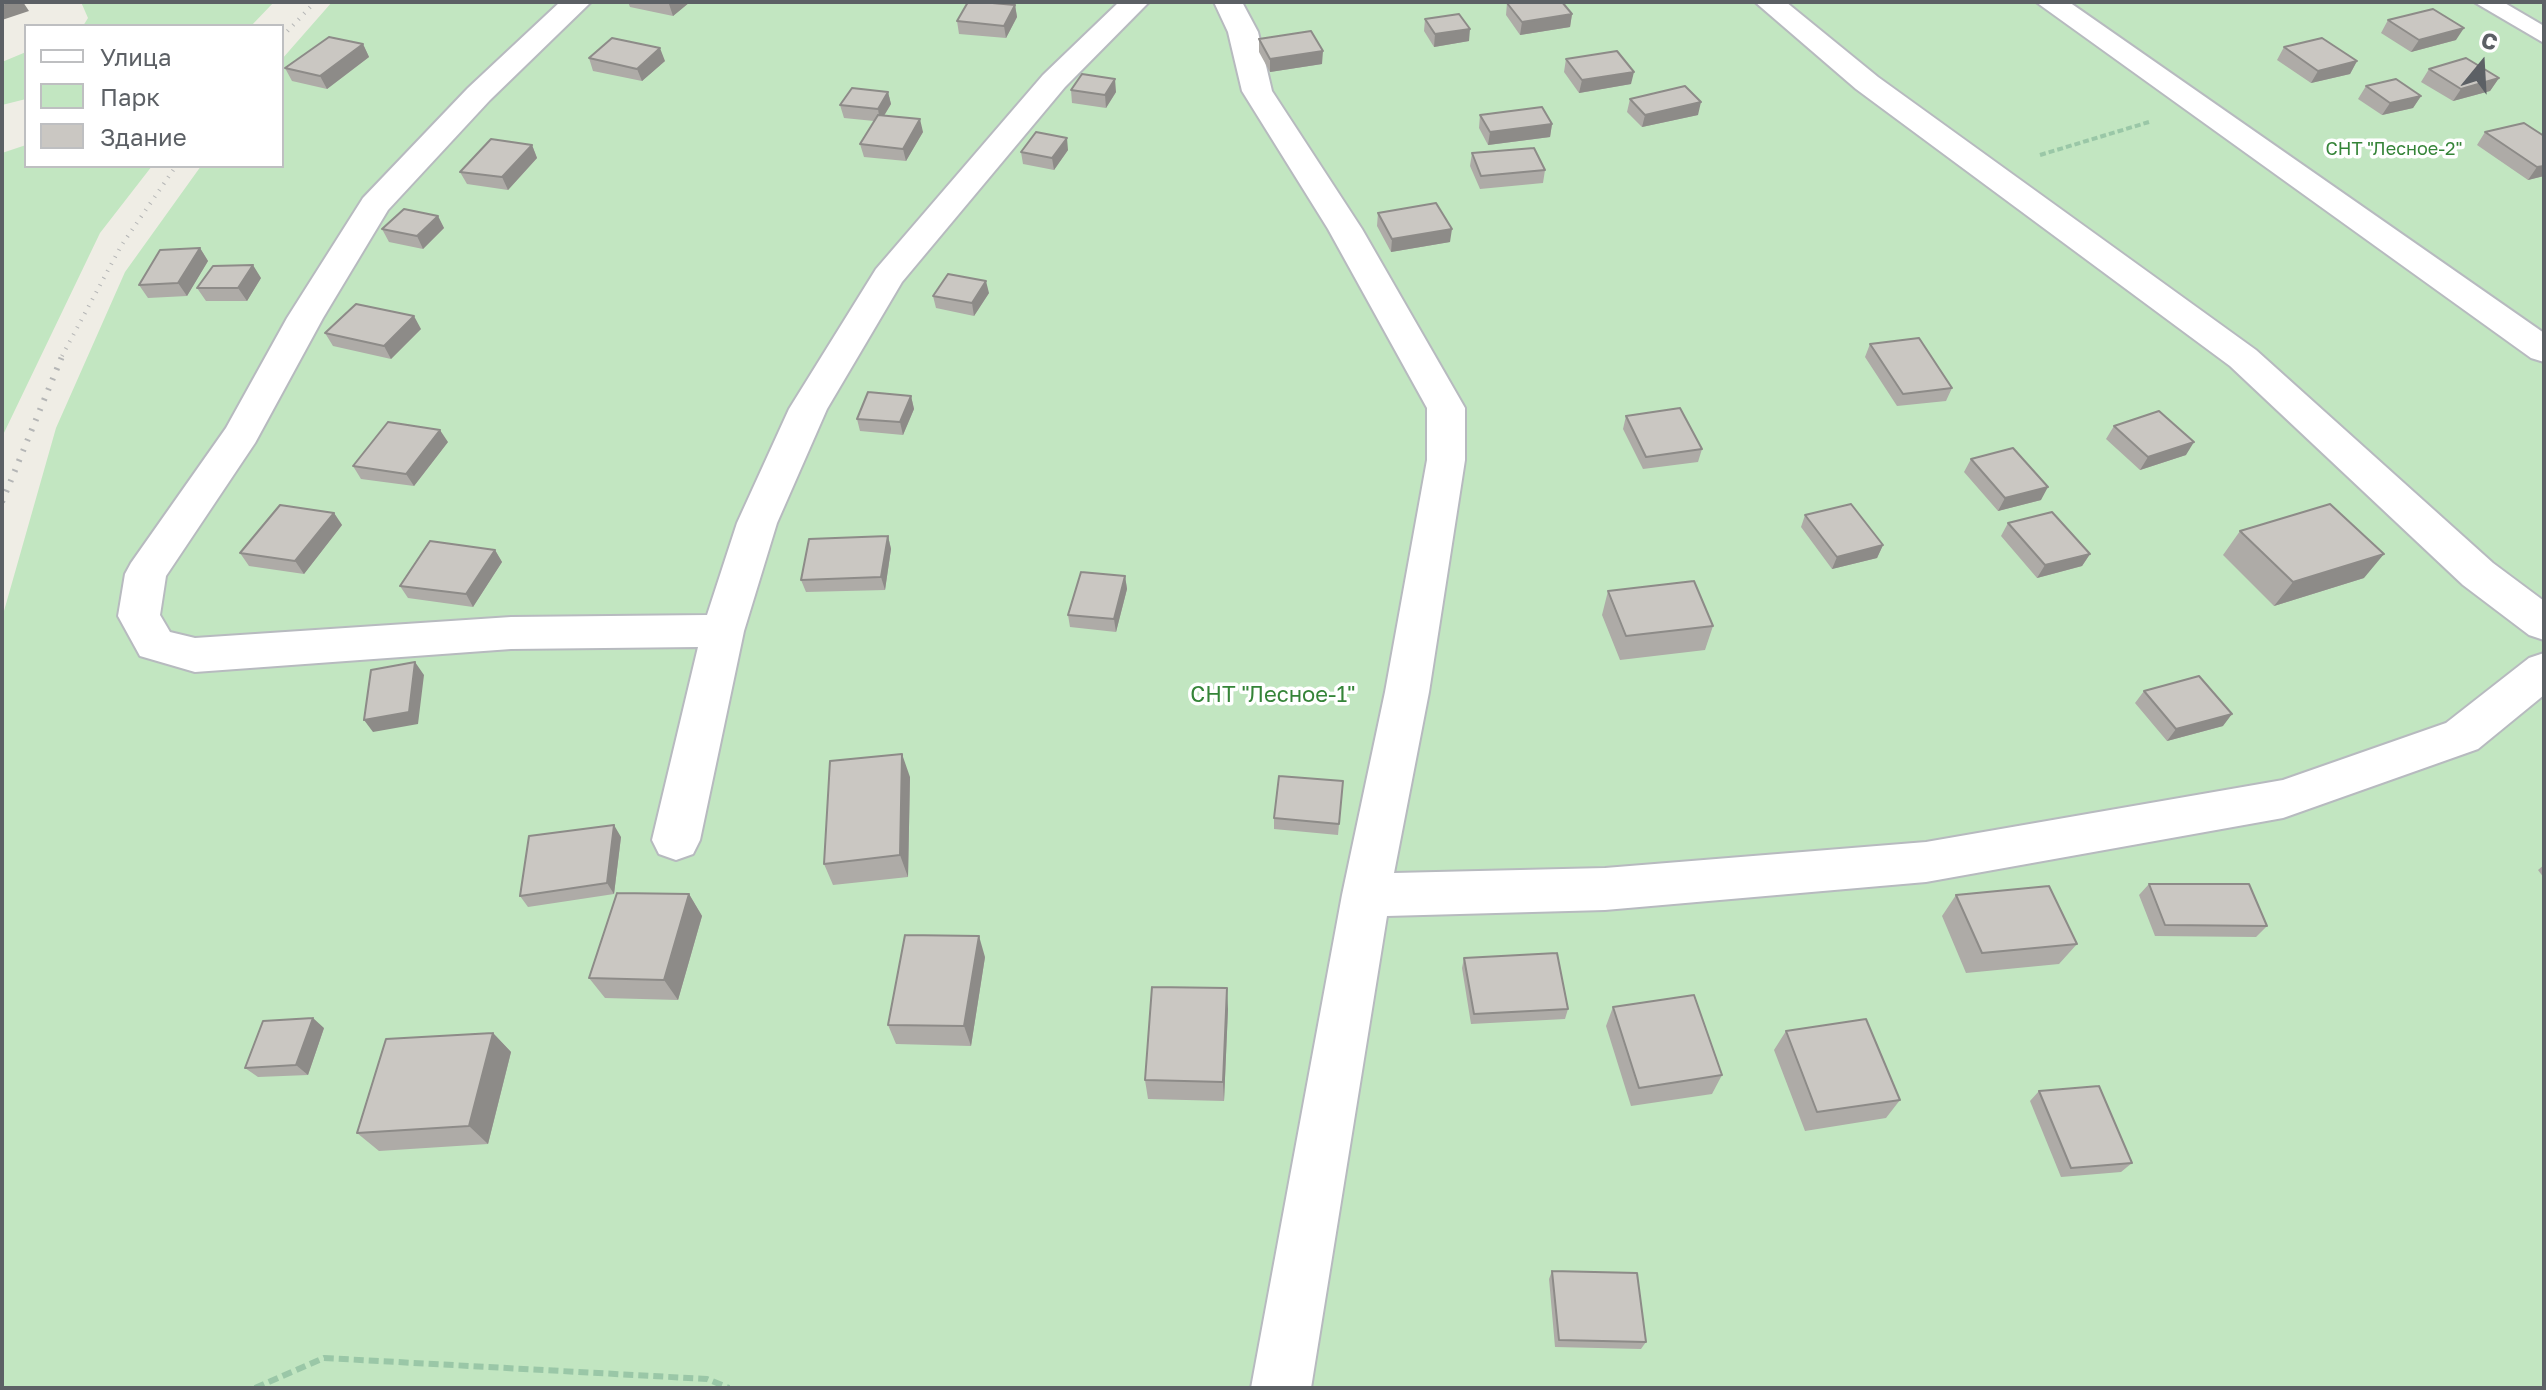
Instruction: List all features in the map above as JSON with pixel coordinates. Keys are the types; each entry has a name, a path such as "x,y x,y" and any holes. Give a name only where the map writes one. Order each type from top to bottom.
{"street":[{"path":"577,2 479,94 375,205 305,318 242,434 146,574 139,616 155,644 195,655 511,633 723,631"},
{"path":"676,840 723,631 757,523 808,409 888,277 1054,81 1135,2"},
{"path":"1228,2 1243,32 1257,91 1345,229 1446,408 1446,460 1407,692 1366,895 1281,1388"},
{"path":"1769,2 1867,83 2243,358 2478,574 2544,624"},
{"path":"2050,2 2544,350"},
{"path":"1366,895 1605,889 1926,862 2283,799 2462,736 2544,670"}],"lane":[{"path":"2486,2 2544,36"}],"path":[{"path":"2007,186 2039,155 2161,118 2202,110"},
{"path":"255,1388 324,1358 707,1379 729,1388"}],"green space":[{"path":"81,2 274,2 253,24 84,24 88,18"},
{"name":"СНТ \"Лесное-1\"","path":"332,2 2544,2 2544,1388 3,1388 2,618 56,428 125,272 200,168 284,168 284,57"},
{"path":"24,53 24,100 2,105 2,62"},
{"path":"24,146 24,168 150,168 100,233 2,437 2,153"}],"building":[{"path":"968,2 1015,5 1004,26 957,21"},
{"path":"1562,2 1572,14 1522,22 1507,3"},
{"path":"2433,9 2464,28 2419,40 2388,20"},
{"path":"1459,14 1470,29 1435,34 1425,19"},
{"path":"1311,31 1323,51 1270,59 1259,39"},
{"path":"329,37 363,44 320,76 285,68"},
{"path":"612,38 660,48 637,69 589,58"},
{"path":"2322,38 2357,61 2318,71 2284,47"},
{"path":"1617,51 1634,72 1582,80 1566,59"},
{"path":"2466,58 2499,78 2461,89 2429,69"},
{"path":"1082,74 1115,79 1105,95 1071,90"},
{"path":"2396,79 2421,96 2390,103 2366,86"},
{"path":"1685,86 1701,102 1645,115 1630,99"},
{"path":"852,88 888,92 878,109 840,105"},
{"path":"1542,107 1552,124 1490,132 1480,115"},
{"path":"878,115 920,119 903,149 860,144"},
{"path":"2524,123 2544,136 2544,166 2537,167 2485,132"},
{"path":"1036,132 1067,138 1052,158 1021,152"},
{"path":"491,139 532,145 502,177 460,172"},
{"path":"1534,148 1545,170 1481,176 1472,153"},
{"path":"1436,203 1452,229 1392,239 1378,213"},
{"path":"404,209 438,216 417,236 382,229"},
{"path":"200,248 178,283 139,285 160,250"},
{"path":"253,265 238,288 197,288 213,266"},
{"path":"948,274 986,281 972,303 933,296"},
{"path":"356,304 414,316 384,346 325,333"},
{"path":"1919,338 1952,388 1903,394 1870,344"},
{"path":"868,392 911,396 900,422 857,419"},
{"path":"1680,408 1702,449 1646,457 1626,416"},
{"path":"2159,411 2194,442 2148,457 2114,426"},
{"path":"388,422 440,430 406,474 353,466"},
{"path":"2013,448 2048,487 2005,498 1971,459"},
{"path":"1851,504 1883,545 1837,557 1805,515"},
{"path":"2330,504 2384,554 2293,582 2240,531"},
{"path":"280,505 334,513 295,561 240,553"},
{"path":"2052,512 2090,554 2045,565 2008,523"},
{"path":"888,536 881,577 801,580 809,539"},
{"path":"430,541 495,550 466,594 400,586"},
{"path":"1081,572 1125,576 1114,619 1068,615"},
{"path":"1694,581 1713,626 1626,636 1608,591"},
{"path":"415,662 409,712 364,720 371,670"},
{"path":"2199,676 2232,714 2176,729 2144,691"},
{"path":"902,754 900,855 824,864 830,761"},
{"path":"1279,776 1343,781 1339,824 1274,818"},
{"path":"614,825 607,883 520,896 529,836"},
{"path":"2149,884 2249,884 2267,926 2165,925"},
{"path":"2049,886 2077,944 1982,953 1956,895"},
{"path":"617,893 689,894 664,980 589,978"},
{"path":"905,935 979,936 964,1026 888,1025"},
{"path":"1557,953 1568,1009 1474,1014 1464,958"},
{"path":"1152,987 1227,988 1223,1082 1145,1080"},
{"path":"1694,995 1722,1075 1639,1088 1613,1007"},
{"path":"313,1018 296,1065 245,1068 263,1021"},
{"path":"1866,1019 1900,1100 1817,1112 1786,1031"},
{"path":"493,1033 469,1126 357,1133 386,1039"},
{"path":"2099,1086 2132,1163 2071,1168 2039,1091"},
{"path":"1552,1271 1637,1273 1646,1342 1559,1340"}],"railway":[{"path":"284,35 315,2"},
{"path":"63,355 121,246 175,168"},
{"path":"2,502 63,355"}],"park label":[{"name":"СНТ \"Лесное-2\"","path":"2394,149"}]}
